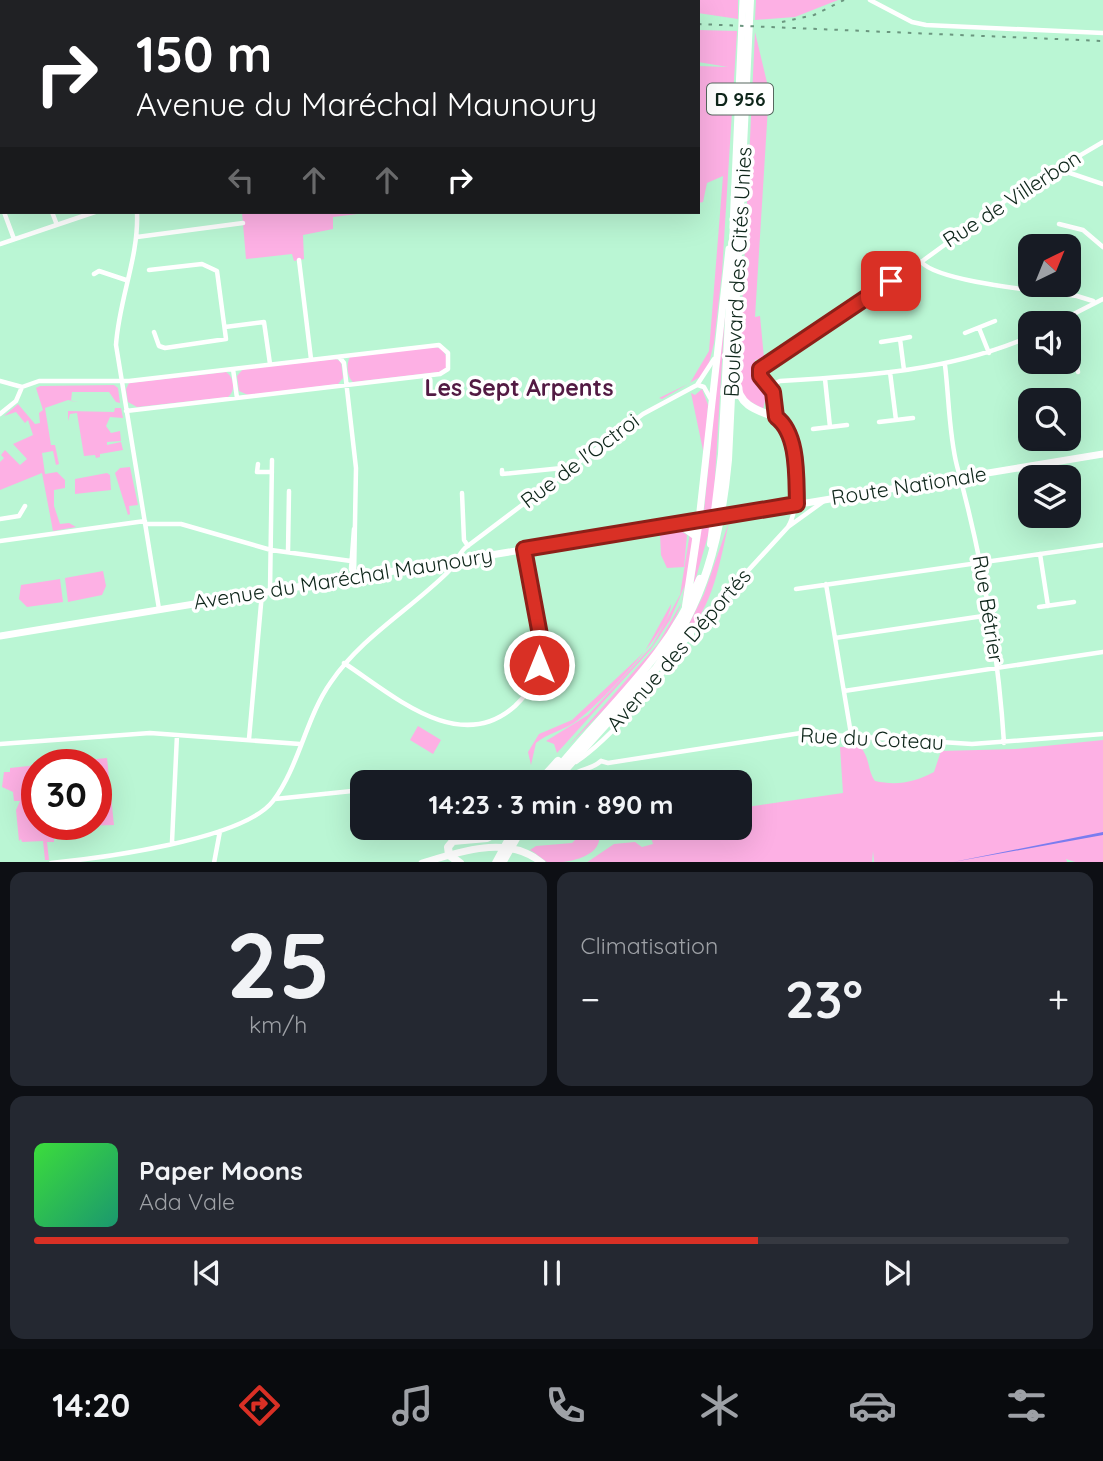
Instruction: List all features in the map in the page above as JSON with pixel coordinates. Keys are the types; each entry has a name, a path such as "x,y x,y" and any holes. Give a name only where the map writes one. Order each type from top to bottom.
{"highway":[{"name":"Boulevard des Cités Unies","path":"725,457 734,350 749,1"},
{"name":"Boulevard des Cités Unies","path":"725,457 734,224"},
{"path":"734,350 740,399 761,412 776,417"},
{"name":"D 956","path":"687,609 712,539 725,457"},
{"name":"D 956","path":"657,667 683,628 707,575 723,516 725,457"},
{"name":"D 956","path":"687,609 685,601 693,573 696,536 701,520"},
{"path":"678,523 696,536"},
{"name":"Avenue des Déportés","path":"561,770 661,652 687,609"},
{"path":"657,667 690,634"},
{"name":"Avenue des Déportés","path":"561,770 657,667"},
{"path":"459,862 449,855 447,848 453,841 464,840"},
{"path":"496,862 510,841"},
{"path":"502,862 504,851"}],"main road":[{"name":"Boulevard des Cités Unies","path":"734,224 749,1"},
{"name":"D 956","path":"701,520 716,351 734,224"},
{"name":"Route Nationale","path":"734,514 1103,454"},
{"name":"Avenue du Maréchal Maunoury","path":"0,635 734,514"},
{"path":"425,862 449,855 499,847 528,853 541,862"}],"street":[{"path":"870,0 912,22 926,25 1103,33"},
{"name":"Rue de Villerbon","path":"797,504 790,437 786,426 776,417 769,386 760,376 761,367 921,262 1016,193 1103,142"},
{"path":"1058,168 1103,184"},
{"path":"5,214 14,239"},
{"path":"53,214 57,225"},
{"path":"0,244 89,214"},
{"path":"137,214 136,237 117,333 121,381 159,609"},
{"path":"136,237 243,223"},
{"path":"1059,224 1083,230 1092,241 1103,247"},
{"path":"299,260 311,359"},
{"path":"921,262 929,269 960,277 1093,301"},
{"path":"149,270 202,264 220,275 226,338 170,348 159,345 154,332"},
{"path":"94,274 99,271 126,280"},
{"path":"1077,311 1093,301 1103,299"},
{"path":"965,333 995,321"},
{"path":"225,327 264,322 270,364"},
{"path":"979,328 989,353"},
{"path":"881,342 910,337"},
{"path":"900,339 904,370"},
{"path":"769,386 780,381 825,379 945,365 989,353 1018,341"},
{"path":"0,381 22,387 39,381 121,381 439,345 448,353 450,365 440,374 126,411"},
{"path":"712,405 704,387 697,385 710,368 716,351"},
{"path":"349,355 344,363 356,468 354,577"},
{"path":"335,357 344,363"},
{"name":"Rue Bétrier","path":"945,365 957,465 982,562 998,668 1004,743"},
{"path":"233,369 237,398"},
{"path":"890,372 896,420"},
{"path":"825,379 830,427"},
{"name":"Rue de l'Octroi","path":"275,799 328,685 344,663 371,635 446,573 468,546 658,404 697,385"},
{"path":"0,414 16,401 22,387"},
{"path":"761,412 774,402"},
{"path":"879,422 913,418"},
{"path":"813,429 846,425"},
{"path":"249,740 271,550 272,460"},
{"path":"258,464 257,472 272,472"},
{"path":"502,470 502,474 572,467"},
{"path":"288,552 289,491"},
{"path":"462,493 464,540 468,546 466,559"},
{"name":"Avenue des Déportés","path":"561,770 593,751 662,674 690,634 788,527 828,499"},
{"name":"Avenue des Déportés","path":"788,527 797,504"},
{"path":"0,519 19,516 25,506"},
{"path":"0,541 145,522 181,524 271,550 353,563 369,574"},
{"path":"796,589 1103,545"},
{"path":"344,663 436,720 457,726 477,725 499,718 526,695 539,665 540,635 524,549"},
{"path":"1040,554 1048,606"},
{"path":"827,584 851,734"},
{"path":"1040,607 1074,602"},
{"path":"835,638 990,615"},
{"path":"844,691 1103,652"},
{"path":"0,744 150,733 300,744"},
{"name":"Rue du Coteau","path":"601,761 608,763 801,733 851,734 959,744 1004,743 1103,734"},
{"path":"172,842 177,735"},
{"path":"561,770 596,765 601,761 593,751"},
{"path":"58,862 116,854 220,831 259,815 275,799 350,791"},
{"path":"214,862 220,831"}],"shaded area":[{"path":"700,0 738,0 738,19 700,13"},
{"path":"756,0 838,0 795,17 755,20"},
{"path":"700,30 737,31 722,272 714,343 709,363 700,377 690,383 709,351 723,176 707,183 703,202 700,203 700,66 728,67 700,62"},
{"path":"755,32 769,91 755,317 760,316 764,358 755,360 755,375 766,397 763,409 743,397 739,374"},
{"path":"242,214 358,214 333,217 333,229 303,235 304,259 294,261 292,254 246,259"},
{"path":"727,279 713,510 704,511"},
{"path":"435,347 442,349 447,358 446,368 439,372 353,382 348,374 350,357"},
{"path":"336,359 341,362 343,378 338,384 248,395 239,391 237,376 243,369"},
{"path":"226,372 233,384 228,397 137,407 128,402 126,389 129,383"},
{"path":"688,384 662,399 659,398"},
{"path":"114,385 118,388 120,403 116,402 109,392 72,392 71,401 45,408 51,445 55,445 59,464 56,465 53,451 42,453 45,474 57,472 65,480 65,488 54,490 54,506 60,524 69,523 76,527 53,531 42,473 0,490 0,462 4,458 1,455 5,450 20,465 27,459 13,444 33,435 28,420 25,423 16,412 4,416 18,404 35,424 40,423 39,413 43,410 36,388 40,386"},
{"path":"702,389 708,405 704,455 691,393 695,395"},
{"path":"115,408 121,408 123,418 110,417 106,426 111,433 120,431 121,441 107,442 107,445 121,442 123,450 100,454 100,457 96,458 95,455 84,456 77,413 70,414 68,421 68,411 114,412"},
{"path":"130,467 138,505 129,506 128,515 115,473 120,468"},
{"path":"107,473 110,475 111,490 75,494 75,479"},
{"path":"729,522 709,598 694,624 684,634 704,594"},
{"path":"711,525 693,588 701,527"},
{"path":"681,531 687,535 684,567 667,568 661,555 660,534"},
{"path":"690,532 692,552 683,598 685,585 670,620 651,649 557,753 554,744 546,741 588,715 652,646 680,595"},
{"path":"103,571 106,586 102,595 68,602 65,578"},
{"path":"60,579 63,602 27,607 19,599 21,585"},
{"path":"671,604 668,616 645,651"},
{"path":"680,605 662,641 645,665 563,752 658,644"},
{"path":"645,651 588,711 573,723 536,743 531,765 528,752 539,734 572,720"},
{"path":"418,726 441,740 433,754 410,740"},
{"path":"1103,740 1103,862 1075,862 1066,859 1067,862 874,862 873,851 872,862 587,862 614,844 635,842 642,847 653,844 652,840 752,840 752,806 843,793 840,747 861,747 875,781 898,783 913,781 934,772 941,751 1016,749"},
{"path":"21,767 19,841 16,810 20,801 14,801 13,792 2,787 4,772 10,772 10,768"},
{"path":"1103,832 1103,835 953,862"},
{"path":"21,840 54,840 47,842 49,860 45,860 43,841"},
{"path":"575,840 599,840 598,845 586,856 567,861 548,862 530,850 536,846 572,843"}],"railway":[{"path":"782,22 814,15 844,0"},
{"path":"700,24 1103,41"}],"district":[{"name":"Les Sept Arpents","path":"519,388"}],"route":[{"path":"539,665 540,635 524,549 797,504 790,437 786,426 776,417 773,392 759,371 762,365 788,351 891,281"}]}
